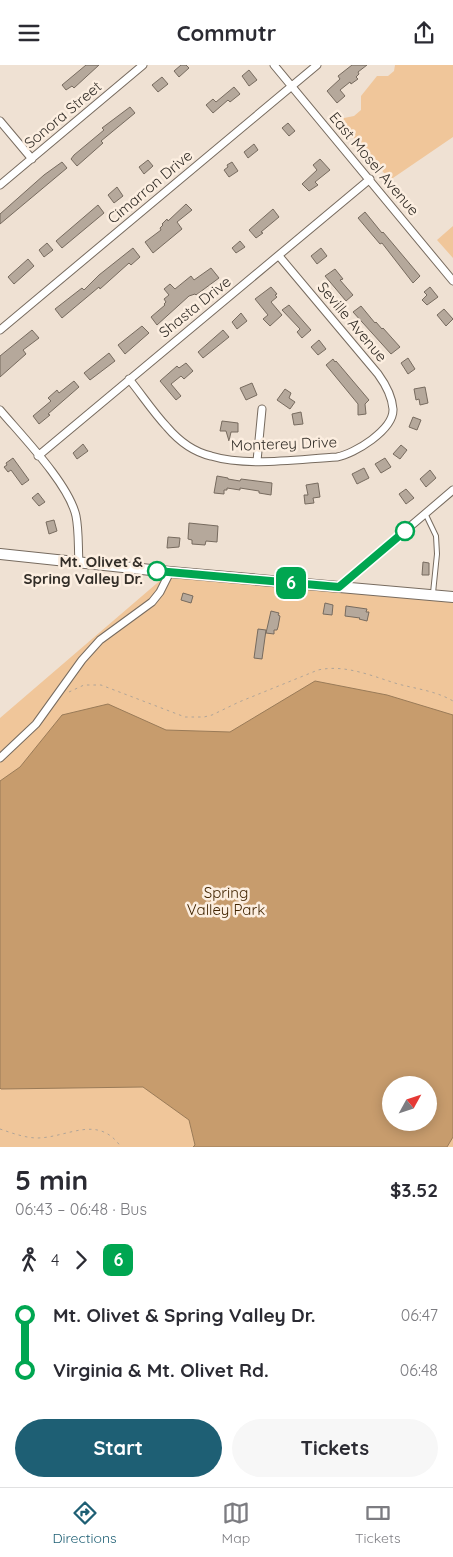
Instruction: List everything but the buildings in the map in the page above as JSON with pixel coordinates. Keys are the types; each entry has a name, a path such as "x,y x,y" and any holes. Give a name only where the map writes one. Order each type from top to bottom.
{"street":[{"name":"Sonora Street","path":"0,185 143,65"},
{"name":"East Mosel Avenue","path":"274,65 453,281"},
{"name":"Cimarron Drive","path":"0,330 317,65"},
{"path":"0,121 32,159"},
{"name":"Shasta Drive","path":"38,456 370,179"},
{"name":"Seville Avenue","path":"279,256 378,374 387,387 393,411"},
{"name":"Monterey Drive","path":"129,379 167,427 195,450 226,460 257,461 344,456 360,447 386,426 392,417 393,411"},
{"path":"257,461 262,409"},
{"path":"0,410 61,485 76,515 79,563"},
{"path":"339,587 453,490"},
{"path":"0,554 170,572 453,597"},
{"path":"0,758 36,724 82,660 100,640 152,602 160,592 170,572"}],"lane":[{"path":"425,513 436,537 437,554 433,596"}],"path":[{"path":"68,692 84,685 101,685 185,717 204,717 318,670 332,668 371,674 438,694 453,701"},
{"path":"0,1129 38,1138 91,1128 108,1135 121,1147"}],"green space":[{"path":"395,65 453,65 453,137 390,180 342,124 344,118 354,116 361,110 361,96 377,76 388,76 394,71"},
{"path":"453,226 453,258 437,240"},
{"name":"Spring Valley Park","path":"170,572 453,597 453,1147 0,1147 0,718"}],"shaded area":[{"name":"Spring Valley Park","path":"315,681 387,695 453,715 453,1137 447,1147 193,1147 195,1145 189,1120 143,1087 0,1088 0,781 20,767 62,715 108,704 166,730 230,732"}],"bus line":[{"name":"6","path":"157,571 339,587 405,531"}],"place":[{"name":"Mt. Olivet & Spring Valley Dr.","path":"157,571"}]}
